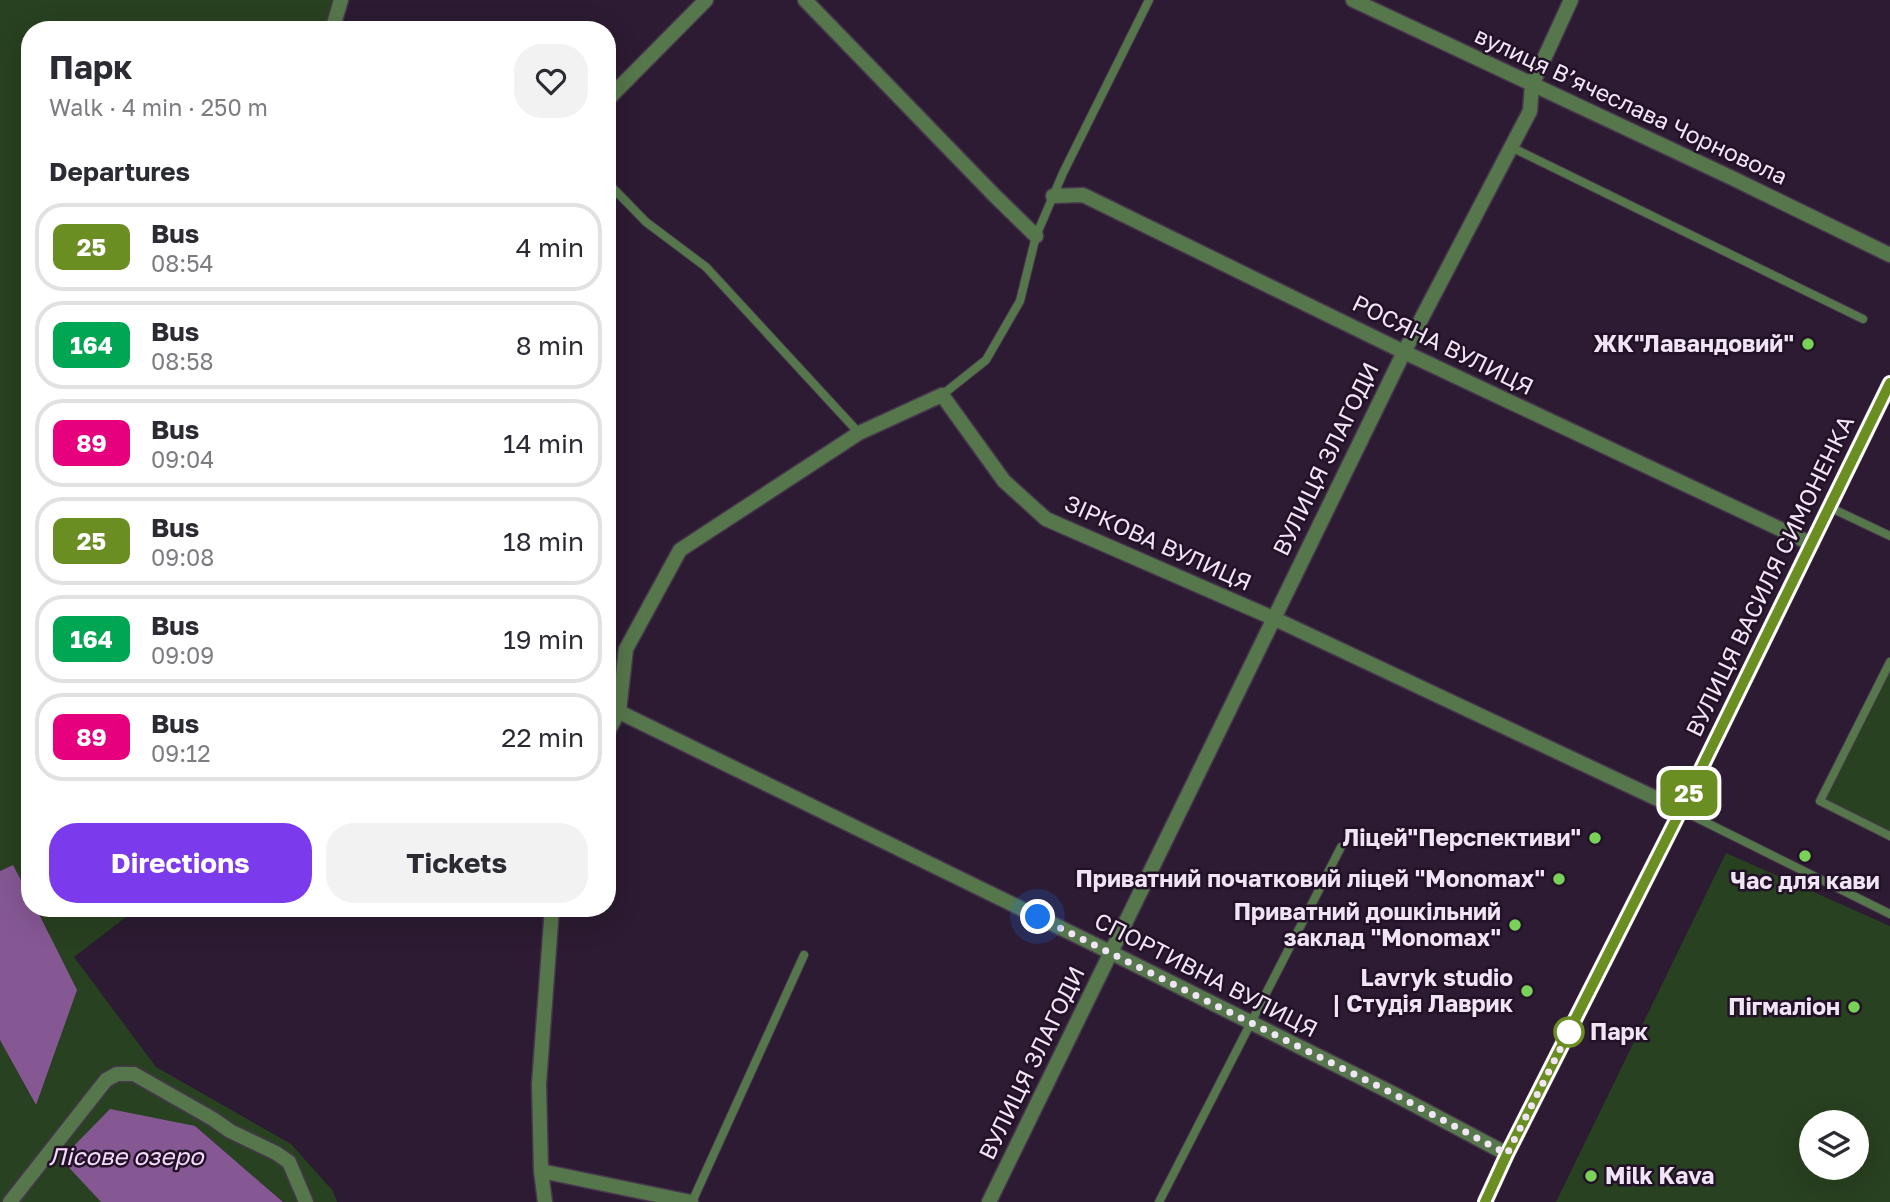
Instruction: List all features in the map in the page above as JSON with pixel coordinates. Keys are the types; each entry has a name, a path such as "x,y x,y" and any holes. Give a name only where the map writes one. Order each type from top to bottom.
{"street":[{"path":"335,21 341,0"},
{"path":"616,91 706,0"},
{"path":"806,0 1036,236"},
{"name":"вулиця Вʼячеслава Чорновола","path":"1353,0 1890,255"},
{"name":"ВУЛИЦЯ ЗЛАГОДИ","path":"989,1202 1404,352 1530,111 1532,85 1571,0"},
{"name":"РОСЯНА ВУЛИЦЯ","path":"1053,196 1083,195 1404,352 1812,544"},
{"name":"ВУЛИЦЯ ВАСИЛЯ СИМОНЕНКА","path":"1485,1202 1890,383"},
{"path":"616,695 626,649 680,550 859,433 942,395"},
{"name":"ЗІРКОВА ВУЛИЦЯ","path":"942,395 1004,481 1046,519 1273,618 1681,810"},
{"name":"СПОРТИВНА ВУЛИЦЯ","path":"616,710 1112,953 1392,1093 1507,1154"},
{"path":"545,1202 541,1171 539,1084 551,917"},
{"path":"9,1202 106,1080 117,1074 134,1074 230,1131 289,1162 306,1202"},
{"path":"541,1171 691,1202"}],"lane":[{"path":"942,395 986,360 1020,301 1036,236 1053,196 1149,0"},
{"path":"1511,147 1863,319"},
{"path":"616,191 646,222 706,267 859,433"},
{"path":"1829,507 1890,536"},
{"path":"1890,662 1820,801 1890,836"},
{"path":"1681,810 1890,914"},
{"path":"1159,1202 1341,847"},
{"path":"691,1202 804,955"}],"green space":[{"path":"0,0 341,0 335,21 21,21 21,880 13,865 0,871"},
{"path":"1890,670 1890,831 1824,799"},
{"path":"1726,853 1890,926 1890,1202 1556,1202"},
{"path":"41,917 126,917 74,957 156,1067 291,1144 333,1191 337,1202 283,1202 195,1126 62,1159 101,1202 0,1202 0,1040 36,1105 49,933"}],"water":[{"path":"13,865 21,880 21,917 40,917 77,990 36,1105 0,1040 0,871"},
{"name":"Лісове озеро","path":"110,1109 195,1126 283,1202 101,1202 61,1159"}],"bus line":[{"name":"25","path":"1485,1202 1890,383"}],"place":[{"name":"ЖК\"Лавандовий\"","path":"1808,344"},
{"name":"Ліцей\"Перспективи\"","path":"1595,838"},
{"name":"Час для кави","path":"1805,856"},
{"name":"Приватний початковий ліцей \"Monomax\"","path":"1559,879"},
{"name":"Приватний дошкільний заклад \"Monomax\"","path":"1515,925"},
{"name":"Lavryk studio | Студія Лаврик","path":"1527,991"},
{"name":"Пігмаліон","path":"1854,1007"},
{"name":"Парк","path":"1569,1032"},
{"name":"Milk Kava","path":"1591,1176"}],"route":[{"path":"1038,917 1392,1093 1507,1154 1569,1032"}]}
